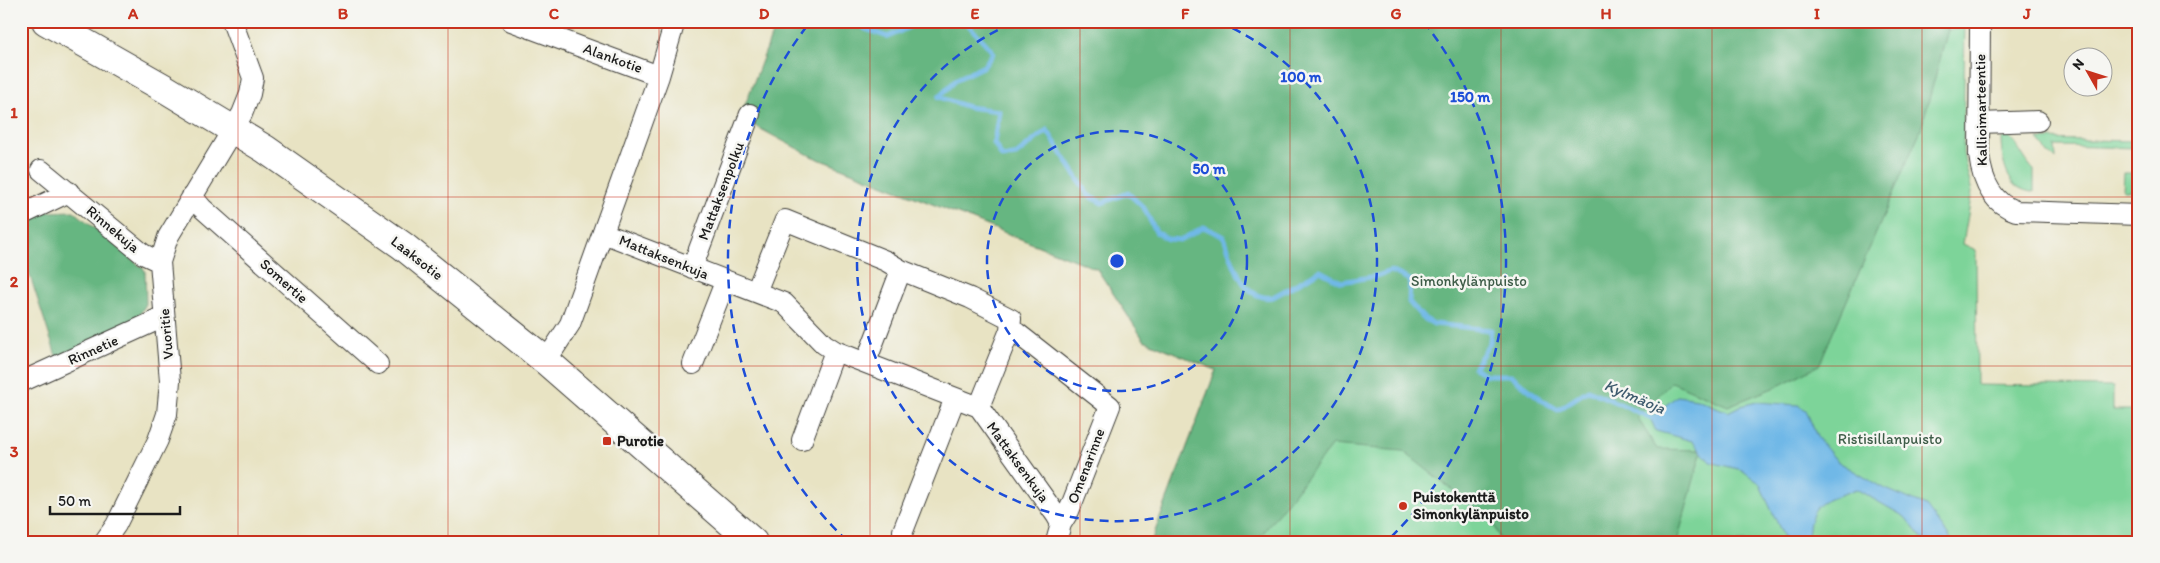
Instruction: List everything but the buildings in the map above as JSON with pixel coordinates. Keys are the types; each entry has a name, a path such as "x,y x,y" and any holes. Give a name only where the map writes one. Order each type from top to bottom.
{"main road":[{"name":"Laaksotie","path":"46,21 265,149 403,246 546,361 753,542"}],"street":[{"name":"Vuoritie","path":"104,542 120,516 158,440 167,414 170,380 160,262 168,237 246,105 253,78 232,21"},
{"name":"Alankotie","path":"511,21 659,76"},
{"path":"546,361 570,324 659,76 675,21"},
{"name":"Kallioimarteentie","path":"1980,21 1979,156 1983,177 1993,196 2008,208 2032,213 2139,215"},
{"name":"Mattaksenpolku","path":"692,268 750,114"},
{"path":"1979,123 2038,121"},
{"name":"Rinnekuja","path":"41,170 143,254 160,262"},
{"path":"21,215 69,192"},
{"name":"Somertie","path":"192,196 202,208 378,364"},
{"path":"756,292 785,220 886,261 901,270 970,298 1011,319 1010,330 979,407"},
{"name":"Mattaksenkuja","path":"603,233 725,282 784,303 824,344 835,351 979,407 1056,515 1058,533"},
{"path":"866,362 901,270"},
{"name":"Mattaksenkuja","path":"693,364 725,282"},
{"name":"Rinnetie","path":"21,382 164,318"},
{"name":"Omenarinne","path":"1010,330 1017,333 1067,370 1110,406 1058,533"},
{"path":"802,440 835,351"},
{"path":"903,531 955,398"}],"green space":[{"name":"Simonkylänpuisto","path":"777,21 1948,21 1948,30 1959,29 1959,21 1965,21 1963,153 1972,192 1963,244 1976,250 1977,385 2113,387 2113,410 2139,410 2139,542 1151,542 1216,370 1144,340 1097,269 811,156"},
{"name":"Simonkylänpuisto","path":"777,21 1948,21 1948,30 1921,129 1819,365 1778,386 1728,406 1672,382 1637,417 1657,449 1702,450 1677,542 1501,542 1493,522 1403,451 1332,445 1256,542 1151,542 1216,370 1144,340 1097,269 811,156 740,118"},
{"path":"2006,135 2013,141 2034,170 2034,192 2017,186 2007,174 2001,140"},
{"path":"2038,139 2139,141 2139,148 2055,146 2056,159 2048,153"},
{"path":"2124,173 2139,173 2139,191 2123,191"},
{"path":"74,211 145,270 146,304 133,326 57,359 21,248 21,222 44,212"}],"water":[{"path":"1677,396 1697,399 1728,412 1740,406 1757,402 1798,405 1806,410 1817,437 1837,461 1881,487 1926,506 1953,542 1925,542 1905,517 1856,489 1827,501 1815,510 1811,518 1808,542 1786,542 1759,483 1742,470 1710,462 1692,441 1656,431 1650,418"}],"waterway":[{"name":"Kylmäoja","path":"862,21 865,29 888,37 922,21"},
{"name":"Kylmäoja","path":"966,21 993,53 984,66 957,79 939,97 968,107 999,111 994,143 1002,157 1016,155 1047,130 1088,195 1102,203 1128,193 1144,208 1156,232 1168,239 1181,240 1204,227 1224,237 1240,277 1253,293 1262,297 1273,297 1320,271 1341,282 1377,276 1391,271 1410,280 1409,302 1423,318 1434,324 1491,330 1490,343 1474,368 1487,375 1511,375 1543,401 1558,410 1588,390 1656,420"}],"place":[{"name":"Purotie","path":"607,441"},
{"name":"Puistokenttä Simonkylänpuisto","path":"1403,506"}],"park label":[{"name":"Ristisillanpuisto","path":"1890,439"}]}
